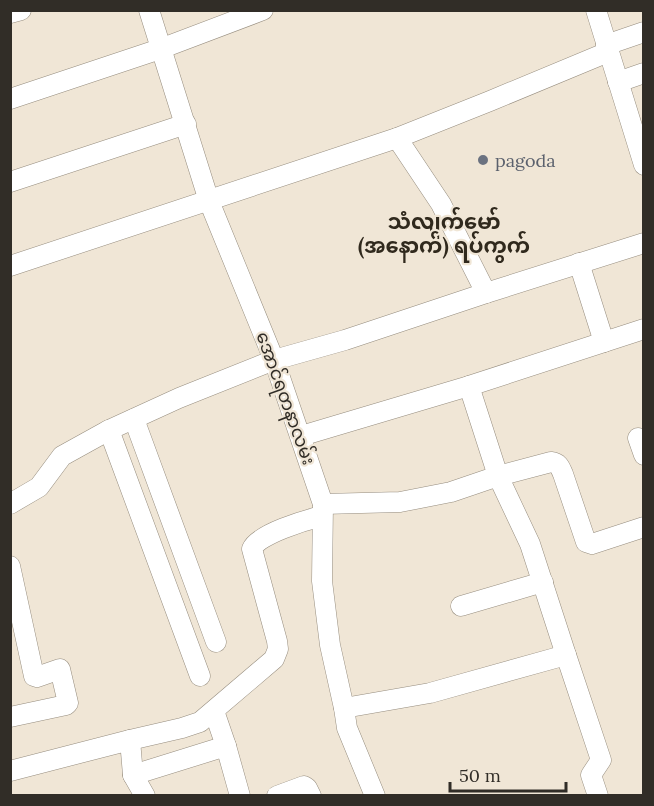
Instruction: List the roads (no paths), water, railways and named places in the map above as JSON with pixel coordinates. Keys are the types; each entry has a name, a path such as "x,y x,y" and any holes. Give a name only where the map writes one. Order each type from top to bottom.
{"street":[{"path":"10,14 21,10"},
{"name":"အောင်ရတနာလမ်း","path":"148,10 209,201 274,360 301,436 323,510 322,581 330,645 347,728 375,795"},
{"path":"10,99 160,49 263,10"},
{"path":"596,10 644,165"},
{"path":"10,266 397,138 490,101 644,32"},
{"path":"618,82 644,73"},
{"path":"10,182 186,124"},
{"path":"397,138 441,204 486,293"},
{"path":"10,504 39,487 62,456 134,418 179,398 274,360 345,340 644,243"},
{"path":"579,263 604,342"},
{"path":"301,436 469,386 644,329"},
{"path":"469,386 498,476 531,544 601,759 591,775 598,795"},
{"path":"134,418 216,642"},
{"path":"110,430 200,676"},
{"path":"10,771 182,728 200,722 214,711 277,654 277,641 253,555 253,545 278,530 323,510 400,502 451,492 498,476 551,462 558,463 586,542 592,544 644,527"},
{"path":"10,566 34,676 60,669 68,701 66,705 10,717"},
{"path":"461,606 543,582"},
{"path":"344,708 430,693 566,655"},
{"path":"214,711 240,795"},
{"path":"130,740 138,789 226,746"},
{"path":"277,795 304,786 311,795"}],"place":[{"name":"pagoda","path":"483,160"}],"district":[{"name":"သံလျက်မော် (အနောက်) ရပ်ကွက်","path":"444,233"}]}
